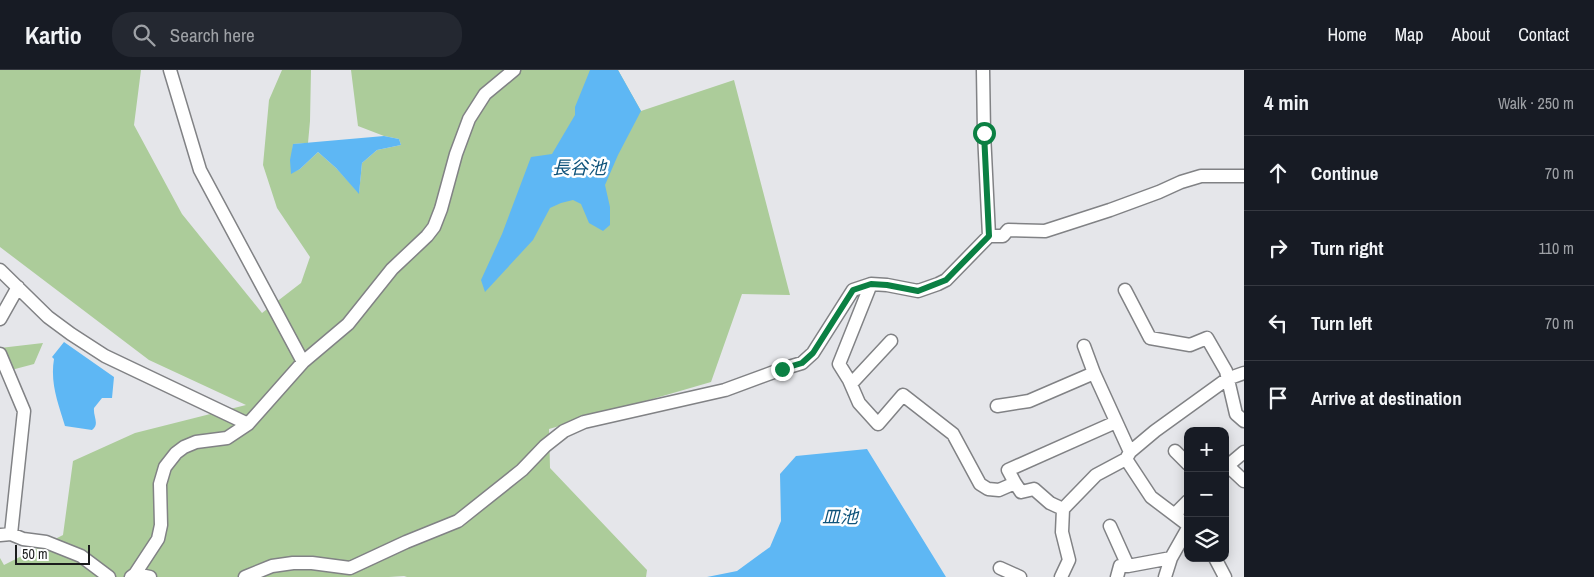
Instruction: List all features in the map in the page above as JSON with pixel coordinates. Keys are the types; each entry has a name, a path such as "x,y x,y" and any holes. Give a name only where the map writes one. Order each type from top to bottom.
{"street":[{"path":"170,70 200,170 302,362"},
{"path":"150,577 133,575 158,539 161,525 160,484 165,467 176,453 184,448 196,442 227,438 248,424 302,362 348,324 392,269 427,236 434,227 441,210 456,154 469,119 485,94 514,70"},
{"path":"983,70 989,236"},
{"path":"245,577 272,566 293,563 312,563 350,568 458,521 522,470 545,446 564,431 584,422 725,390 802,363 813,353 853,290 871,284 918,291 946,280 989,236 1003,236 1008,230 1045,231 1110,210 1201,176 1244,176"},
{"path":"0,270 48,317 105,356 248,424"},
{"path":"871,284 839,364 851,384 859,403 878,424 903,395 953,434 980,484 988,489 999,490 1015,483"},
{"path":"0,319 18,287"},
{"path":"1125,290 1150,338 1190,345 1207,338 1226,372 1236,414 1244,421"},
{"path":"851,384 891,340"},
{"path":"1084,346 1128,456 1151,497 1155,502 1184,523"},
{"path":"0,354 24,411 5,535 23,540 46,542 81,556 109,577"},
{"path":"996,406 1029,401 1094,373"},
{"path":"1061,577 1068,560 1062,532 1063,509 1096,475 1128,456 1155,431 1227,379 1244,373"},
{"path":"1063,509 1050,503 1034,489 1022,492 1008,470 1116,422"},
{"path":"1175,451 1184,460"},
{"path":"1229,465 1244,452"},
{"path":"1229,469 1244,481"},
{"path":"1174,514 1184,505"},
{"path":"1110,526 1128,566"},
{"path":"1165,577 1171,558 1184,534"},
{"path":"1117,577 1120,566 1171,558"},
{"path":"1217,562 1225,577"},
{"path":"1000,568 1020,577"}],"green space":[{"path":"0,70 141,70 134,125 182,214 262,313 301,283 310,257 277,208 263,165 269,100 282,70 311,70 308,143 293,144 291,173 300,169 318,152 359,193 362,163 377,150 401,145 399,139 384,136 358,126 351,70 618,70 641,111 734,80 790,295 742,294 711,382 549,429 550,468 647,570 646,577 0,577 0,558 4,565 63,535 73,461 135,433 246,405 149,360 0,247"},
{"path":"43,343 34,364 0,373 0,348"}],"water":[{"name":"長谷池","path":"590,70 618,70 641,111 605,185 610,207 610,225 603,231 589,223 581,204 573,200 550,208 533,240 485,292 481,280 502,234 531,157 552,154 575,115 575,107"},
{"path":"384,136 399,139 401,145 377,150 362,163 359,194 336,168 318,152 300,169 291,174 290,160 293,144"},
{"path":"64,342 114,377 112,398 102,398 94,408 96,425 92,430 65,426 55,393 54,359 52,357"},
{"name":"皿池","path":"867,449 946,577 707,577 737,571 770,547 781,521 780,474 796,456"}],"route":[{"path":"782,369 802,363 813,353 853,290 871,284 918,291 938,284 946,280 989,236 988,184 984,133"}]}
